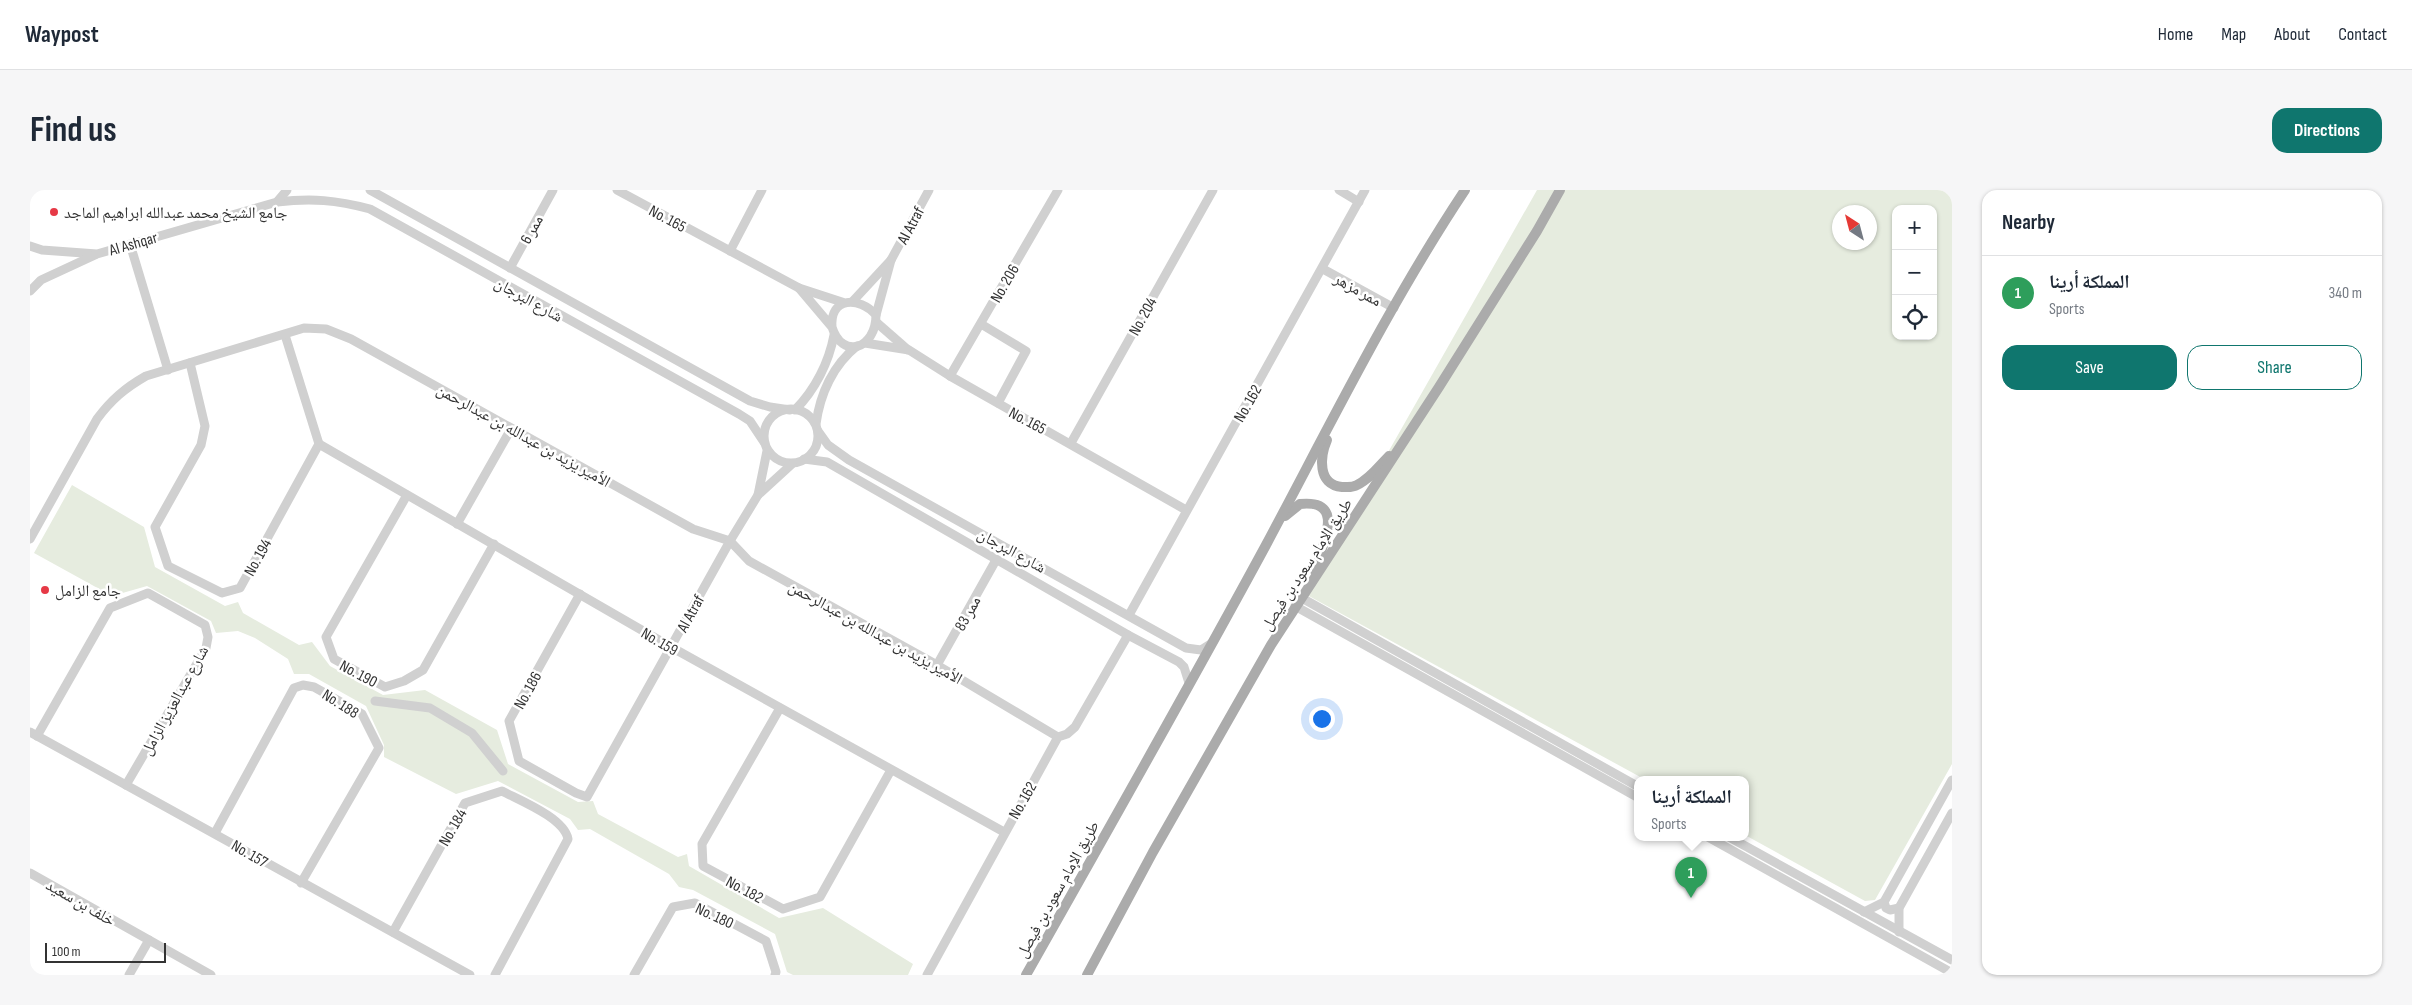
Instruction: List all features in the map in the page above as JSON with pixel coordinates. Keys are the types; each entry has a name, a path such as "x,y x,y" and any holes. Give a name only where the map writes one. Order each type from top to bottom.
{"main road":[{"name":"طريق الإمام سعود بن فيصل","path":"1026,975 1212,643 1343,399 1394,308 1465,190"},
{"name":"طريق الإمام سعود بن فيصل","path":"1086,975 1153,852 1298,601 1405,440 1532,239 1560,190"},
{"path":"1343,399 1321,459 1322,468 1330,482 1338,486 1350,487 1358,485 1405,440"},
{"path":"1276,526 1292,509 1300,504 1319,505 1326,510 1329,519 1328,532 1313,578"}],"street":[{"path":"277,202 287,190"},
{"name":"شارع البرجان","path":"370,190 750,401 770,407 807,413 828,445 849,460 1130,615 1186,648 1201,650 1212,643"},
{"name":"ممر 6","path":"510,268 553,190"},
{"name":"No. 165","path":"618,190 799,288"},
{"path":"730,251 762,190"},
{"name":"Al Atraf","path":"876,319 891,260 928,190"},
{"name":"No. 206","path":"950,376 1058,190"},
{"name":"No. 204","path":"1071,443 1214,190"},
{"path":"1339,190 1359,202"},
{"name":"No. 162","path":"1130,615 1186,510 1323,269 1365,190"},
{"name":"شارع البرجان","path":"277,202 306,199 338,200 370,209 739,414 750,421 765,446 782,463 792,464"},
{"name":"Al Ashqar","path":"30,246 42,250 97,254 277,202"},
{"path":"130,244 168,370"},
{"path":"30,291 40,280 97,254"},
{"name":"Al Atraf","path":"849,302 891,260"},
{"name":"ممر مزهر","path":"1323,269 1394,308"},
{"path":"799,288 849,302 866,304 876,319 909,350"},
{"path":"799,288 846,345 861,344"},
{"path":"758,495 765,446 765,429 769,420 776,414 792,410 808,395 830,355 834,313 849,302"},
{"path":"758,495 792,464 804,459 816,447 819,402 840,362 873,336 876,319"},
{"path":"981,324 1026,351 998,403"},
{"name":"الأمير يزيد بن عبدالله بن عبدالرحمن","path":"30,539 97,419 123,389 138,380 304,328 326,329 351,339 694,529 730,541 749,561 938,665 1058,737"},
{"path":"285,335 319,444"},
{"name":"No. 165","path":"861,344 909,350 950,376 1186,510"},
{"name":"No. 194","path":"190,363 205,426 201,445 155,527 168,566 222,593 240,588 319,444"},
{"path":"457,524 511,429"},
{"name":"No. 159","path":"319,444 671,647 1004,832"},
{"name":"شارع البرجان","path":"804,459 827,462 996,560 1179,662 1184,667 1189,683"},
{"name":"No. 190","path":"407,495 326,636 334,659 385,687 404,681 423,670 494,544"},
{"name":"Al Atraf","path":"594,784 730,541 758,495"},
{"name":"ممر 83","path":"938,665 996,560"},
{"name":"شارع عبدالعزيز الزامل","path":"33,734 110,608 148,593 205,625 208,637 206,648 126,785"},
{"name":"No. 186","path":"580,594 510,721 519,760 576,793 588,797 594,784"},
{"path":"1298,601 1634,784"},
{"path":"1298,601 1634,795"},
{"name":"No. 162","path":"927,975 1058,737 1067,734 1075,727 1128,635"},
{"name":"No. 188","path":"215,833 294,688 303,685 314,686 362,714 379,748 301,883"},
{"path":"375,701 430,708 472,733 503,771"},
{"name":"No. 182","path":"780,708 702,844 703,866 783,909 820,897 890,770"},
{"name":"No. 157","path":"33,734 470,975"},
{"path":"1864,912 1884,902 1952,780"},
{"name":"No. 184","path":"393,932 465,803 502,791 554,820 567,831 568,839 495,975"},
{"path":"1901,945 1898,930 1899,908 1952,812"},
{"path":"1715,841 1952,973"},
{"path":"1736,841 1952,960"},
{"name":"خلف بن سعيد","path":"30,873 211,975"},
{"name":"No. 180","path":"634,975 673,907 695,902 766,941 776,972 775,975"},
{"path":"1884,902 1886,908 1890,910 1899,908"},
{"path":"129,975 149,940"}],"shaded area":[{"path":"1537,190 1952,190 1952,764 1875,900 1865,901 1749,837 1749,776 1639,776 1307,595"},
{"path":"72,485 144,527 155,567 225,606 238,602 243,613 299,645 312,642 330,666 383,695 425,690 497,730 508,764 578,802 593,801 598,814 678,857 687,854 689,866 779,918 823,908 913,964 908,975 793,975 787,972 775,934 693,890 679,887 669,874 590,829 578,830 570,819 498,781 456,794 384,757 384,745 366,706 309,674 294,674 288,659 255,638 238,631 216,633 211,621 147,586 112,596 34,553"}],"place":[{"name":"جامع الشيخ محمد عبدالله ابراهيم الماجد","path":"54,212"},
{"name":"جامع الزامل","path":"45,590"},
{"name":"المملكة أرينا","path":"1691,898"}]}
